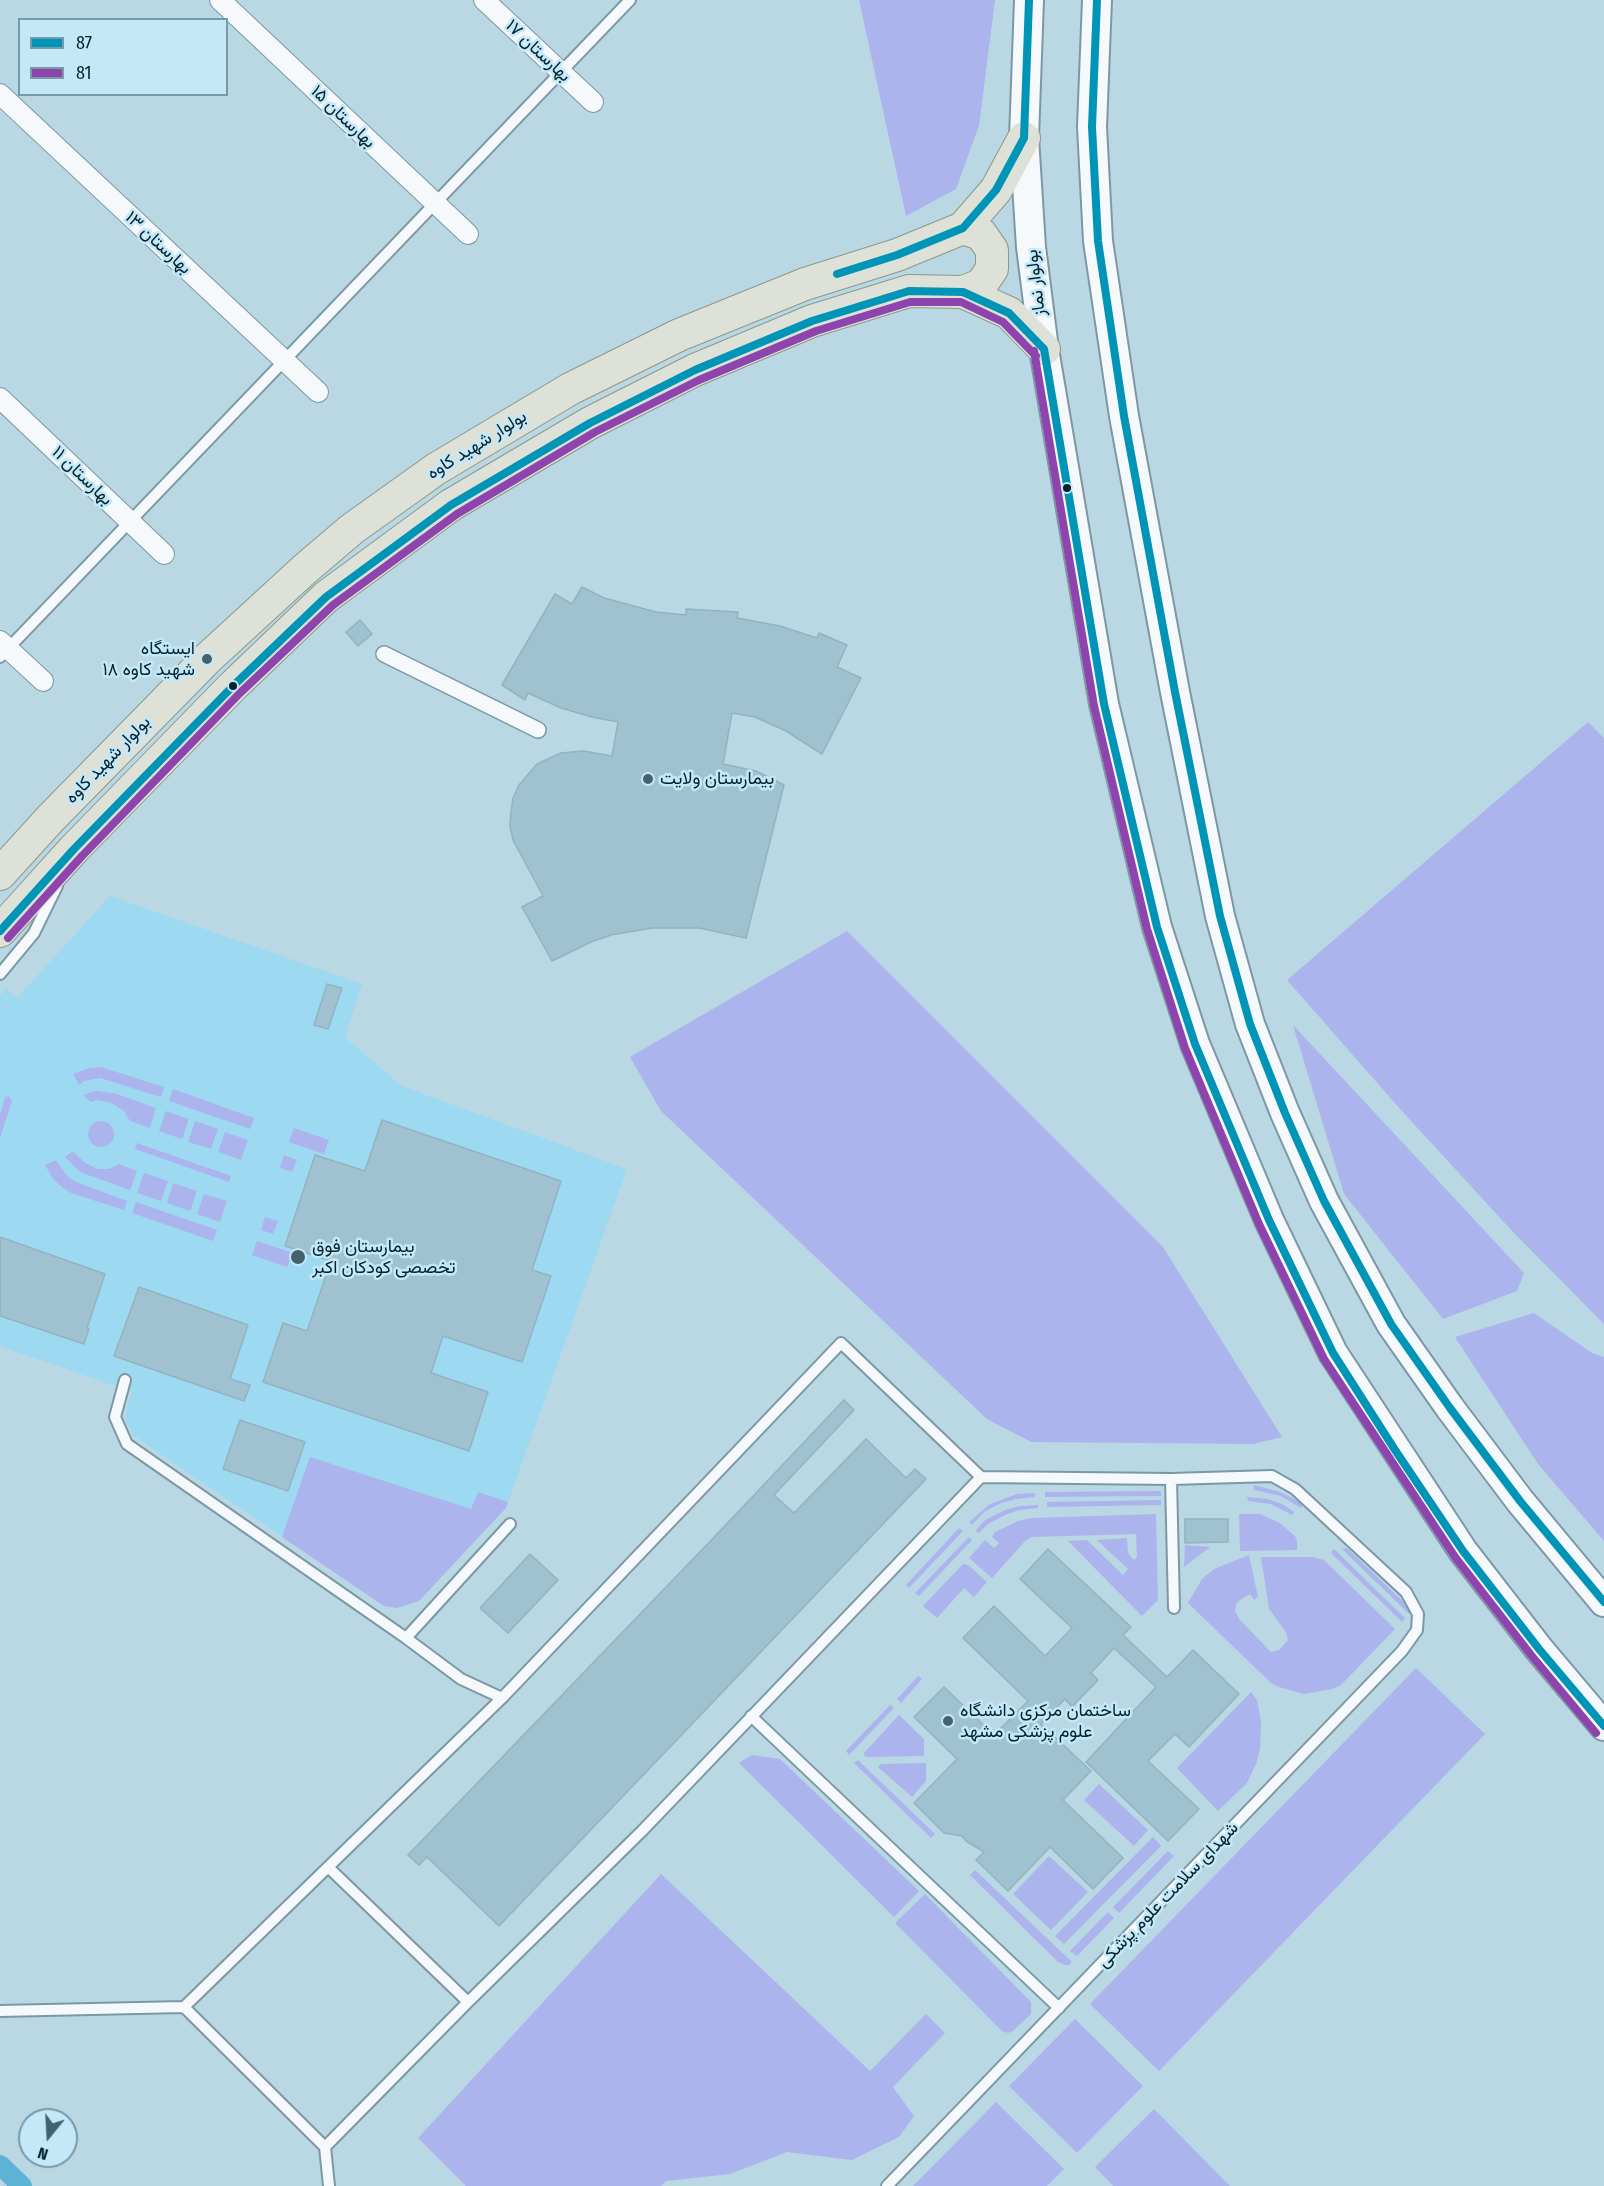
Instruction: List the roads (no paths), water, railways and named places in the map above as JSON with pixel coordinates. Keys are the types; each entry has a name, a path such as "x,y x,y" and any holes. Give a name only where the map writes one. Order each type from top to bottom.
{"main road":[{"name":"بولوار نماز","path":"1029,0 1024,138 1031,247 1044,349 1104,704 1156,927 1195,1044 1269,1220 1334,1353 1463,1551 1539,1649 1604,1726"},
{"path":"1097,0 1092,127 1101,264 1124,416 1175,692 1220,916 1250,1024 1285,1113 1324,1201 1391,1324 1450,1408 1513,1491 1604,1602"},
{"name":"بولوار شهید کاوه","path":"0,874 50,819 207,659 352,529 436,469 570,389 679,335 804,284 897,255 963,228 996,190 1024,138"},
{"path":"963,228 981,234 992,250 992,269 981,285 963,292"},
{"name":"بولوار شهید کاوه","path":"0,932 74,849 233,686 326,597 451,505 590,423 695,370 812,321 909,291 963,292 1009,313 1044,349"}],"street":[{"name":"بهارستان ۱۵","path":"220,0 468,234"},
{"name":"بهارستان ۱۷","path":"484,0 593,102"},
{"name":"بهارستان ۱۳","path":"0,94 318,392"},
{"name":"بهارستان ۱۱","path":"0,398 164,554"},
{"path":"3,649 43,681"},
{"path":"384,654 538,730"}],"lane":[{"path":"3,649 129,522 630,0"},
{"path":"0,974 34,933 74,849"},
{"path":"0,2011 184,2007 502,1698 841,1343 981,1477 1171,1479 1174,1608"},
{"path":"125,1380 115,1417 127,1443 406,1638 460,1679 502,1698"},
{"name":"شهدای سلامت علوم پزشکی","path":"887,2186 1402,1651 1417,1630 1418,1614 1406,1592 1295,1489 1272,1476 1171,1479"},
{"path":"325,2147 468,2002 642,1832 981,1477"},
{"path":"406,1638 510,1524"},
{"path":"751,1716 1059,2008"},
{"path":"328,1867 468,2002"},
{"path":"184,2007 325,2147 329,2186"}],"waterway":[{"path":"0,2165 22,2186"}],"place":[{"name":"ایستگاه شهید کاوه ۱۸","path":"207,659"},
{"name":"بیمارستان ولایت","path":"648,779"},
{"name":"بیمارستان فوق تخصصی کودکان اکبر","path":"298,1257"},
{"name":"ساختمان مرکزی دانشگاه علوم پزشکی مشهد","path":"948,1721"}]}
